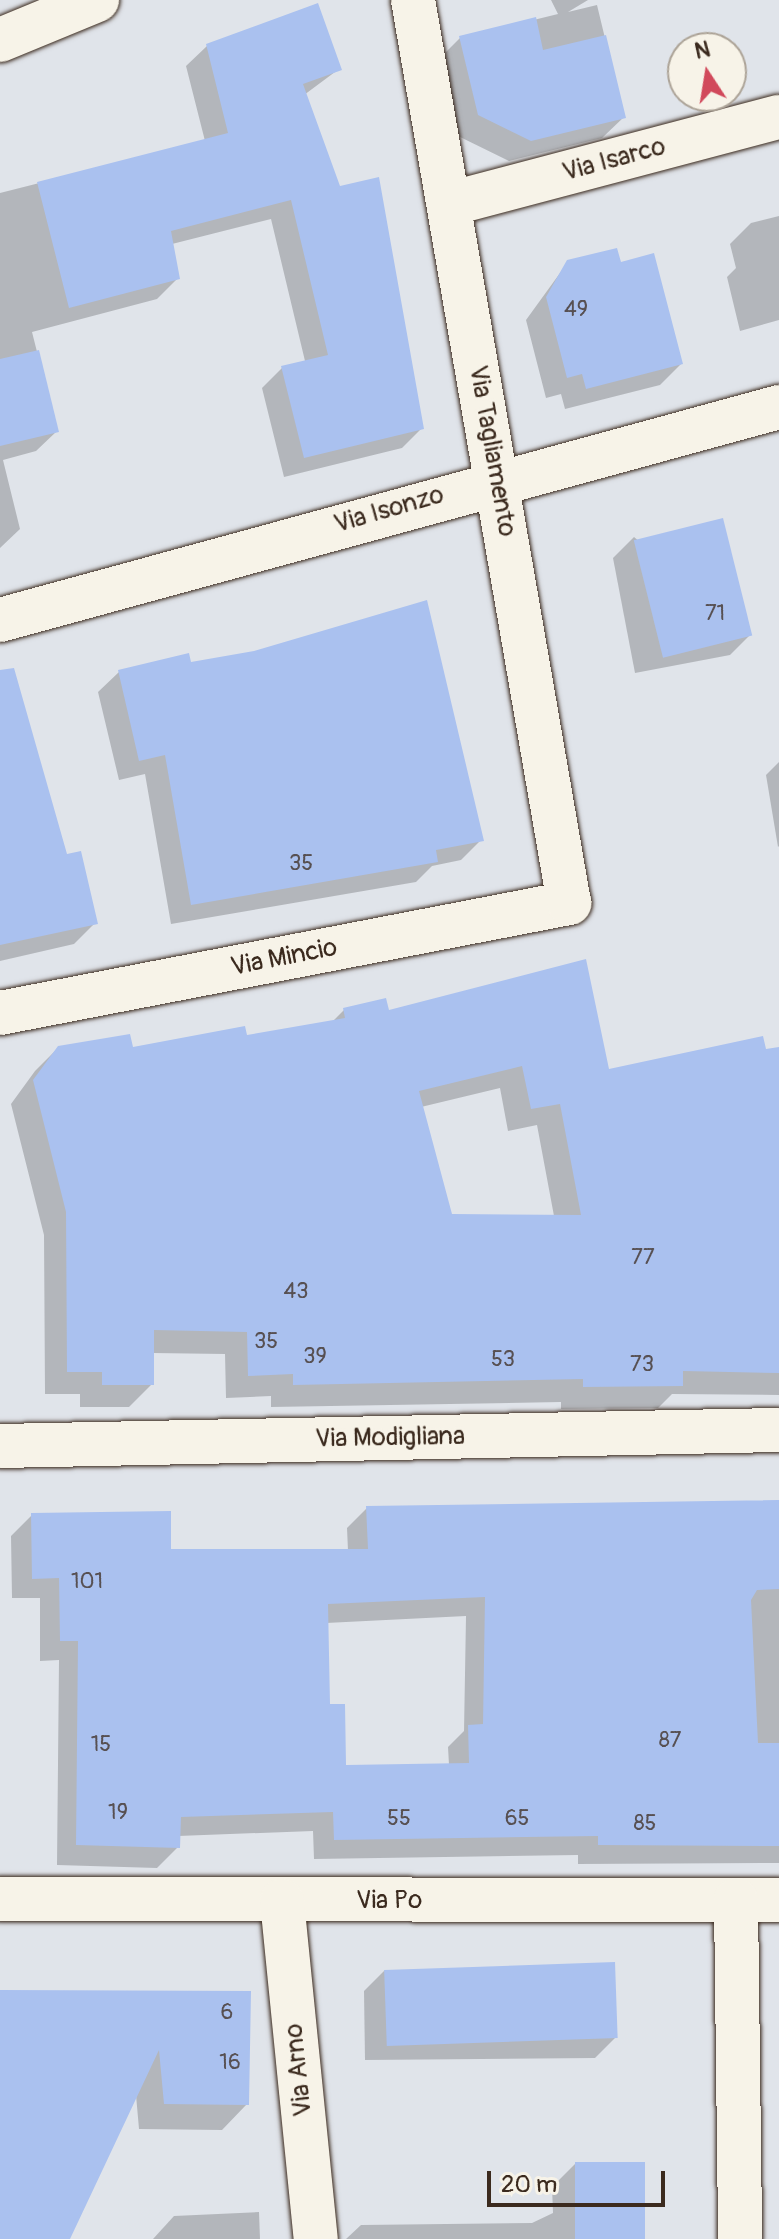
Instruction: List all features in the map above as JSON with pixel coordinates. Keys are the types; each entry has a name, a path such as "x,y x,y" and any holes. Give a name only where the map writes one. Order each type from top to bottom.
{"street":[{"path":"0,40 97,0"},
{"name":"Via Tagliamento","path":"413,0 569,903"},
{"name":"Via Isarco","path":"449,204 779,117"},
{"name":"Via Isonzo","path":"0,620 498,479 779,407"},
{"name":"Via Mincio","path":"0,1013 569,903"},
{"name":"Via Modigliana","path":"0,1446 779,1430"},
{"name":"Via Po","path":"0,1899 779,1900"},
{"path":"736,1900 740,2239"},
{"name":"Via Arno","path":"282,1901 316,2239"}],"building":[{"path":"318,3 342,70 303,84 340,186 379,177 424,429 304,458 281,366 328,355 291,200 171,231 180,279 69,308 37,182 228,133 206,44"},
{"path":"536,17 543,50 606,35 626,118 531,141 478,115 459,36"},
{"path":"617,248 621,262 654,253 683,364 586,389 582,374 567,378 546,297 567,260"},
{"path":"39,350 59,432 0,446 0,359"},
{"path":"723,518 752,635 663,658 634,540"},
{"path":"427,600 484,841 436,850 438,862 191,905 165,755 139,761 118,670 189,653 191,662 254,651"},
{"path":"14,668 67,854 81,851 98,924 0,945 0,670"},
{"path":"586,959 609,1069 763,1036 766,1049 779,1047 779,1373 683,1371 683,1386 583,1387 583,1379 293,1385 293,1374 248,1376 247,1332 154,1330 154,1385 102,1385 102,1372 67,1372 66,1212 33,1080 58,1046 130,1034 133,1047 245,1026 247,1035 345,1018 343,1008 386,998 389,1010","holes":["522,1066 531,1109 560,1104 581,1215 452,1214 419,1091"]},
{"path":"779,1500 779,1589 757,1590 751,1600 758,1743 779,1743 779,1846 598,1845 598,1836 334,1840 333,1812 181,1817 180,1848 76,1845 78,1641 60,1641 59,1578 32,1579 31,1513 171,1511 171,1549 368,1549 366,1506","holes":["485,1597 483,1724 468,1725 469,1763 346,1765 345,1704 330,1704 328,1604"]},
{"path":"615,1962 618,2038 387,2046 384,1970"},
{"path":"0,1990 251,1991 249,2105 164,2104 159,2050 70,2239 0,2239"},
{"path":"575,2162 645,2162 645,2239 575,2239"}]}
